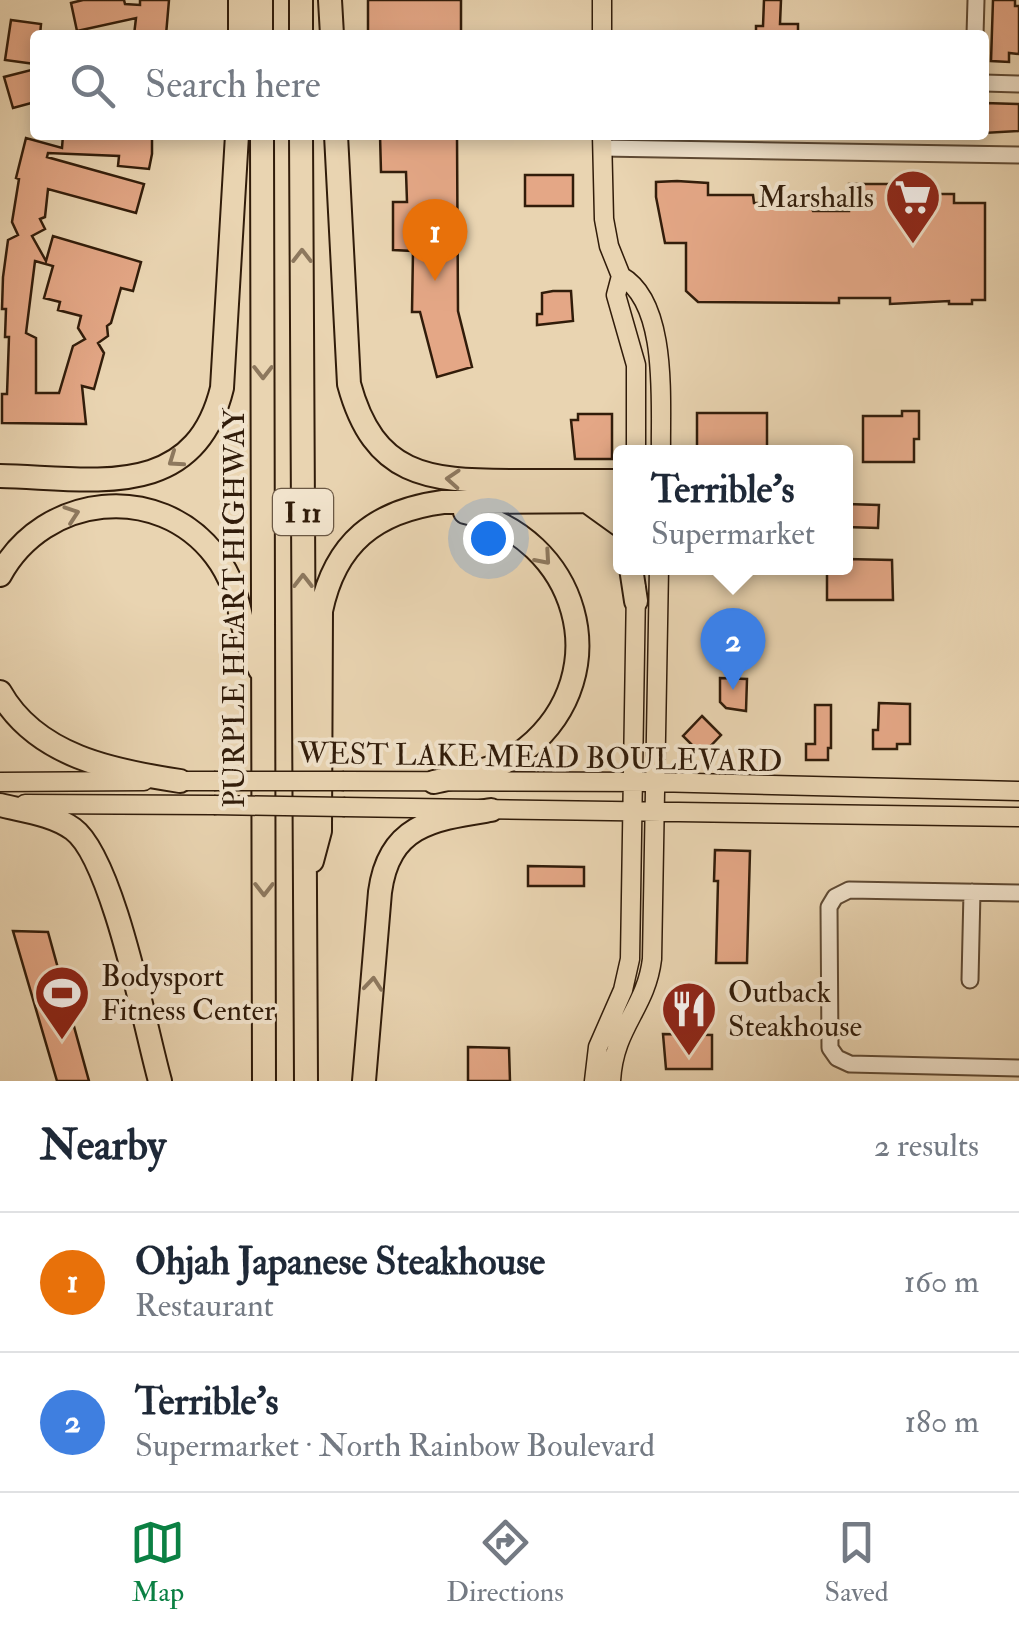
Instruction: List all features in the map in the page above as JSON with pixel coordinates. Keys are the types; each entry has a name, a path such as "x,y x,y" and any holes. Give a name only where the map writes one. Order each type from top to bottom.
{"highway":[{"path":"240,0 240,30"},
{"path":"261,0 261,30"},
{"path":"301,0 301,30"},
{"path":"330,0 332,30"},
{"path":"1,475 138,477 177,460 206,432 222,388 237,140"},
{"name":"PURPLE HEART HIGHWAY","path":"262,140 264,1081"},
{"name":"I 11","path":"301,140 306,1081"},
{"path":"336,140 348,384 368,432 404,466 443,480 613,481"},
{"path":"304,888 320,831 320,625 329,578 348,548 370,526 394,512 443,502 613,502"},
{"path":"588,502 613,520"},
{"path":"0,574 26,540 69,514 93,507 118,506 143,508 168,517 198,537 223,566 238,598 243,628 266,684"},
{"path":"324,598 346,562 370,537 412,516 441,511 464,512 501,523 542,554 558,576 574,612 577,638 574,672 559,710 545,732 504,763 434,782"},
{"path":"634,575 636,601"},
{"path":"0,692 29,730 61,750 132,774 180,781"},
{"path":"0,804 48,816 76,831 91,849 109,888 160,1081"},
{"path":"364,1081 380,892 386,864 400,842 424,824 491,810"}],"main road":[{"path":"602,0 602,30"},
{"path":"602,142 604,219 621,276 616,295 636,366 636,445"},
{"path":"621,276 636,285 653,329 659,361 661,445"},
{"path":"611,1081 616,1044 641,1000 650,972 660,575"},
{"path":"594,1081 598,1047 629,971 636,601"},
{"name":"WEST LAKE MEAD BOULEVARD","path":"0,782 654,782 930,798 1019,791"},
{"path":"796,814 930,798 1007,807 1019,815"},
{"name":"WEST LAKE MEAD BOULEVARD","path":"0,804 1019,815"}],"street":[{"path":"976,0 976,30"},
{"path":"989,84 1019,84"},
{"path":"602,142 1019,154"},
{"path":"1019,893 849,890 835,896 830,907 830,1048 836,1058 850,1064 1019,1068"},
{"path":"970,980 972,892"}],"building":[{"path":"124,0 125,4 140,5 140,0 169,0 166,30 135,30 136,18 77,30 71,3"},
{"path":"368,0 461,0 461,30 368,30"},
{"path":"764,0 781,0 780,24 798,24 798,30 756,30 756,26 763,26"},
{"path":"993,0 1015,0 1015,6 1019,6 1019,54 1009,53 1009,62 991,61"},
{"path":"11,20 41,24 40,30 30,30 30,63 5,60"},
{"path":"30,70 30,103 13,108 4,77"},
{"path":"989,103 1019,104 1019,131 989,133"},
{"path":"26,138 62,148 63,140 152,140 149,169 118,166 119,156 48,153 47,157 144,184 136,213 48,189 45,217 40,219 45,229 32,236 46,261 53,236 141,262 133,291 121,288 107,326 108,336 98,343 104,353 94,389 82,386 86,424 2,423 9,337 5,337 6,309 2,309 3,277 8,240 18,235 12,222 19,179 16,178","holes":["35,261 53,266 44,298 60,302 58,310 81,316 78,328 85,339 73,346 59,393 36,393 36,338 26,333"]},
{"path":"380,140 457,140 458,311 472,367 437,377 420,312 412,312 413,251 393,250 393,202 407,202 406,172 381,172"},
{"path":"525,175 573,175 573,206 525,206"},
{"path":"656,182 708,183 708,195 753,195 754,203 793,203 793,198 806,198 813,211 849,211 849,184 902,184 902,194 954,194 954,203 985,203 985,300 972,300 972,304 890,304 890,298 839,298 839,303 698,302 686,291 686,243 665,243 656,197"},
{"path":"571,291 573,321 537,325 537,314 542,314 542,293"},
{"path":"902,411 919,411 914,462 863,462 863,416 902,416"},
{"path":"697,413 767,413 767,445 697,445"},
{"path":"578,414 612,414 612,459 575,459 571,420 578,420"},
{"path":"853,504 879,505 878,528 853,527"},
{"path":"853,559 892,560 893,600 827,600 827,575 853,575"},
{"path":"720,678 747,679 746,711 726,708 720,702"},
{"path":"879,703 910,704 910,744 897,744 897,749 873,749"},
{"path":"815,705 831,705 828,760 806,760 806,744 815,744"},
{"path":"702,716 721,735 702,755 683,736"},
{"path":"715,850 750,851 747,963 716,963"},
{"path":"528,866 584,867 584,886 528,886"},
{"path":"13,931 48,932 89,1081 57,1081"},
{"name":"Outback Steakhouse","path":"663,1034 712,1035 712,1069 666,1069"},
{"path":"468,1047 509,1048 510,1081 468,1081"}],"place":[{"name":"Marshalls","path":"913,246"},
{"name":"Ohjah Japanese Steakhouse","path":"435,281"},
{"name":"Terrible's","path":"733,690"},
{"name":"Bodysport Fitness Center","path":"62,1042"},
{"name":"Outback Steakhouse","path":"689,1058"}]}
